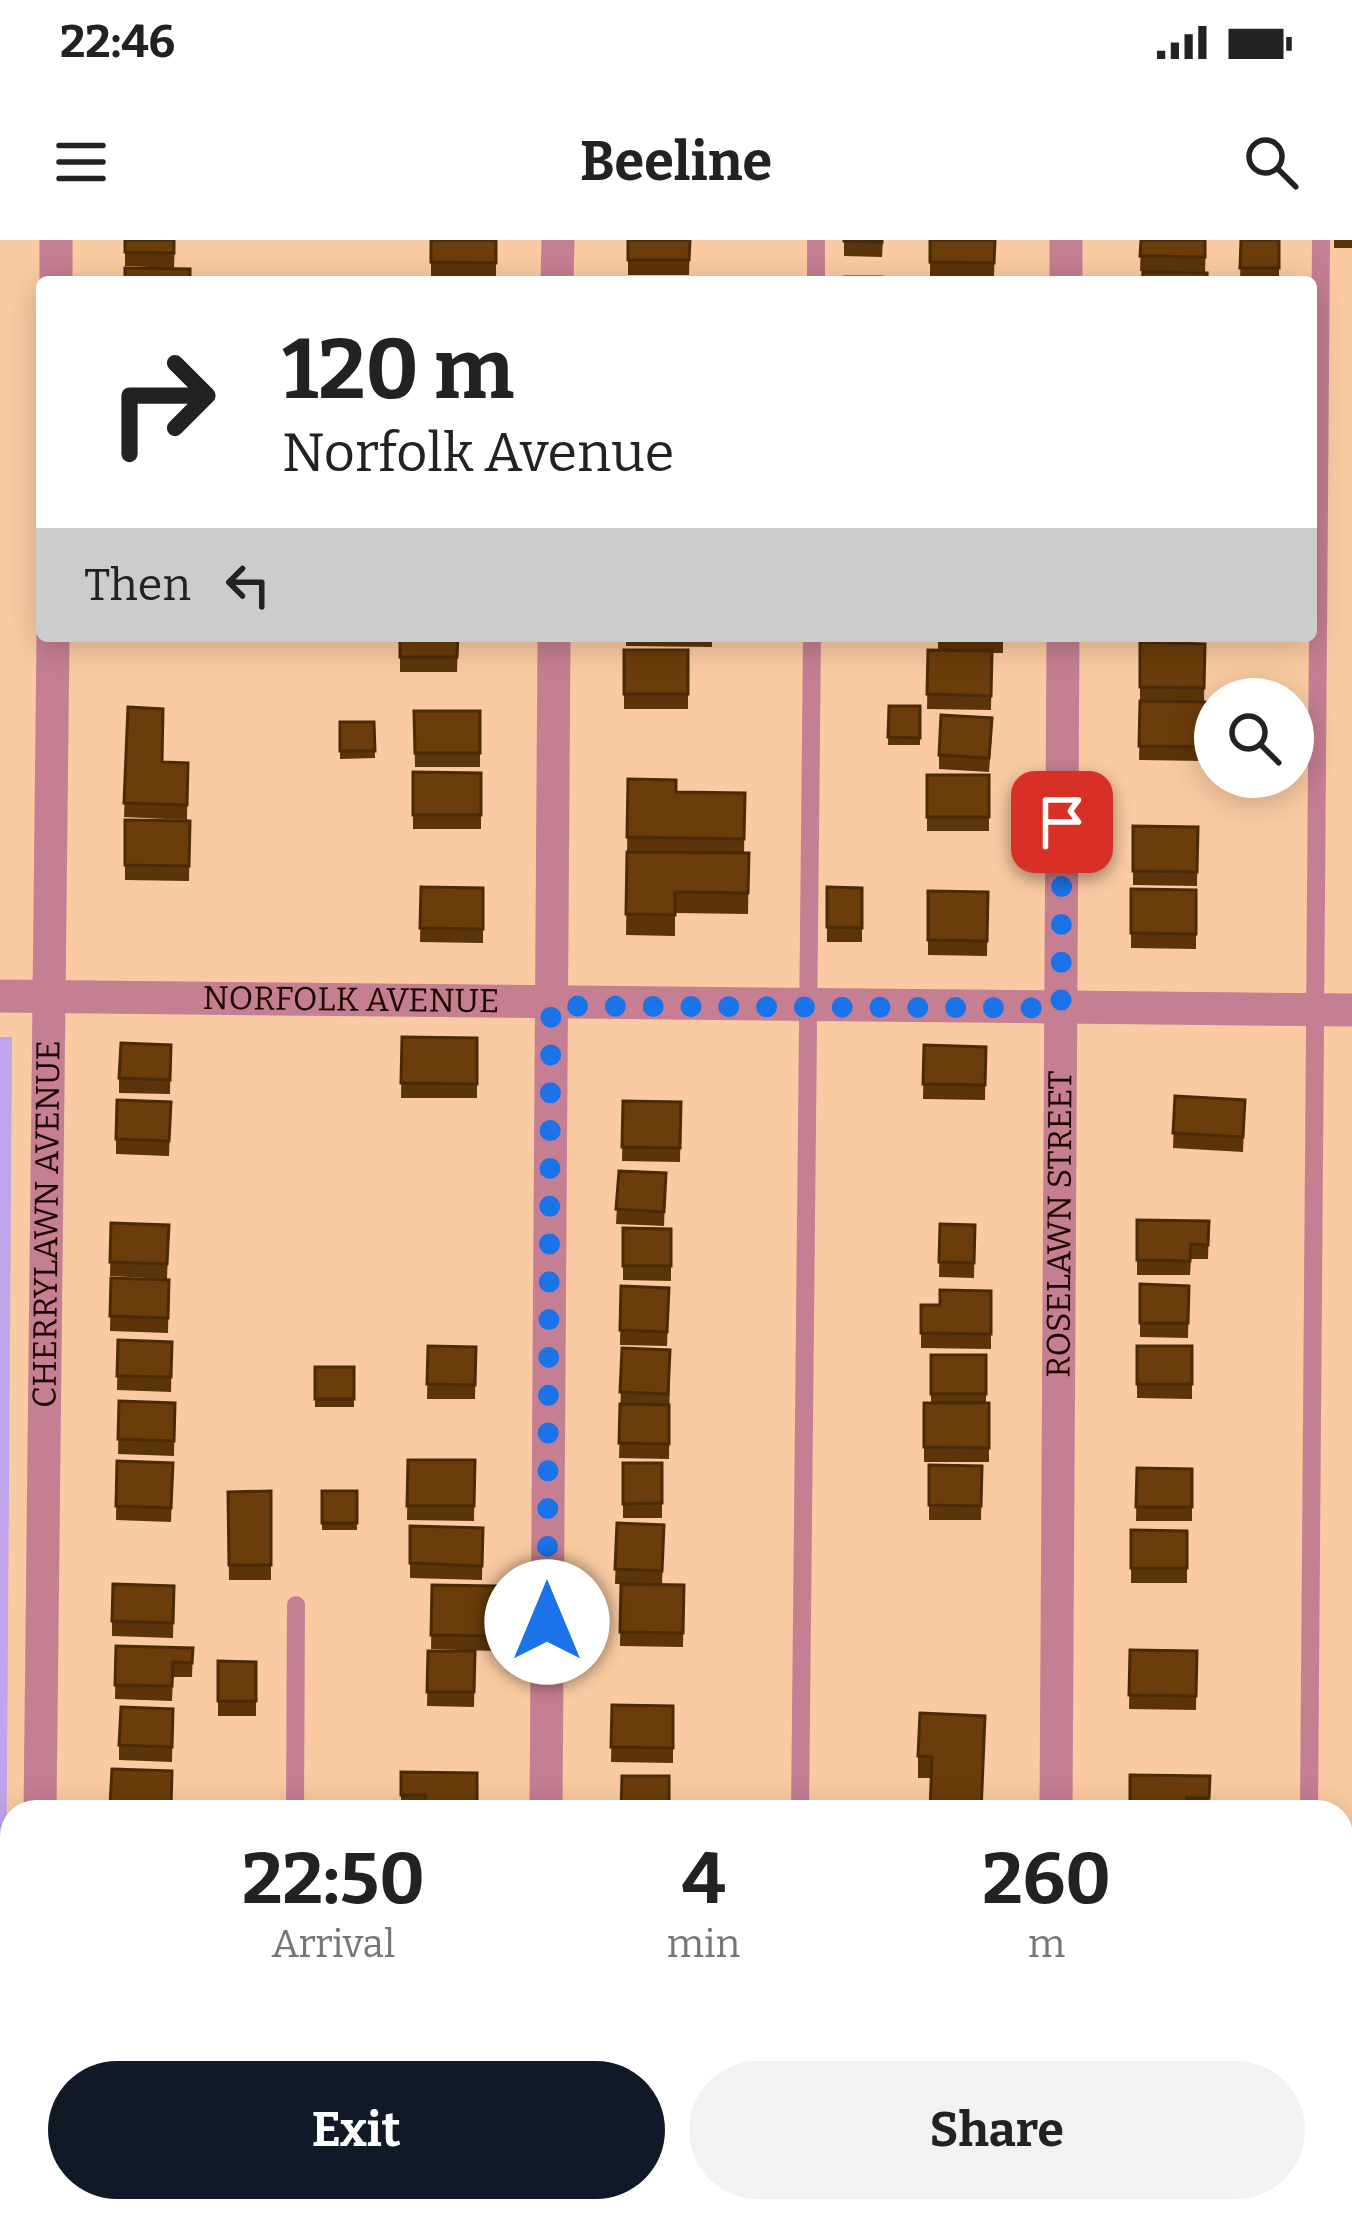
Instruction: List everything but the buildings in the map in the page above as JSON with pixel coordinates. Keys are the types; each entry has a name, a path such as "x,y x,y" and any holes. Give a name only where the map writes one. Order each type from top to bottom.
{"street":[{"path":"56,240 56,276"},
{"path":"557,276 558,240"},
{"path":"1066,240 1066,276"},
{"name":"CHERRYLAWN AVENUE","path":"40,1800 52,642"},
{"path":"546,1800 554,642"},
{"name":"ROSELAWN STREET","path":"1056,1800 1063,642"},
{"name":"NORFOLK AVENUE","path":"0,996 551,1006 1352,1010"}],"lane":[{"path":"816,276 817,240"},
{"path":"1309,1800 1321,240"},
{"path":"800,1800 812,642"},
{"path":"295,1800 296,1605"}],"shaded area":[{"path":"0,1037 12,1037 7,1800 0,1800"}],"route":[{"path":"547,1622 551,1006 1061,1008 1062,822"}]}
